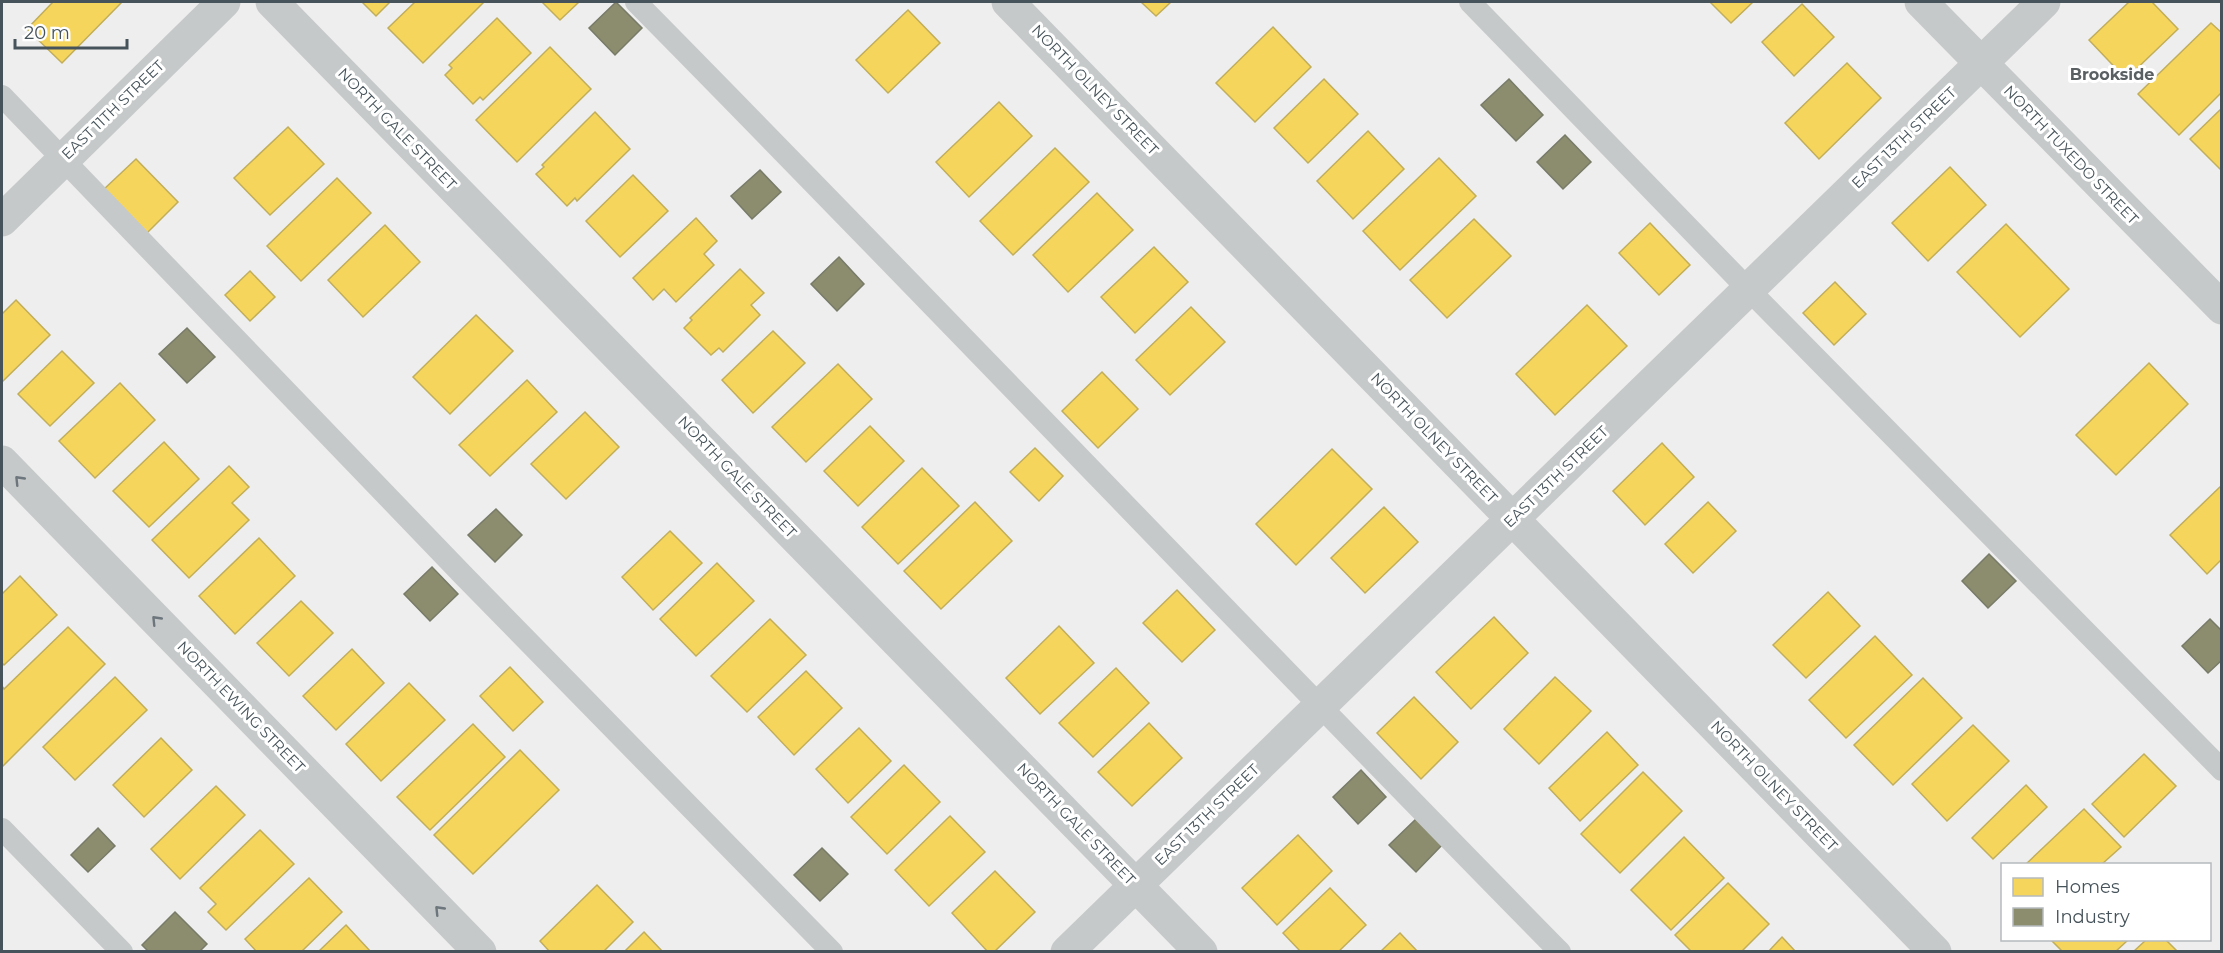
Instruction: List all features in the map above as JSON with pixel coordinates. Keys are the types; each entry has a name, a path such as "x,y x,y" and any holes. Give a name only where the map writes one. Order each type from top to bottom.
{"street":[{"name":"EAST 11TH STREET","path":"2,220 224,2"},
{"name":"NORTH GALE STREET","path":"272,2 1201,951"},
{"name":"NORTH OLNEY STREET","path":"1008,2 1935,951"},
{"name":"NORTH TUXEDO STREET","path":"1921,2 2222,308"},
{"name":"EAST 13TH STREET","path":"1067,951 2044,2"},
{"name":"NORTH EWING STREET","path":"2,462 480,951"}],"lane":[{"path":"636,2 1560,951"},
{"path":"1470,2 1748,289 2222,770"},
{"path":"2,96 463,575 832,951"},
{"path":"2,829 122,951"}],"building: Homes":[{"path":"53,2 122,2 62,63 27,29"},
{"path":"362,2 390,2 376,16"},
{"path":"415,2 484,2 423,63 388,28"},
{"path":"542,2 579,2 560,20"},
{"path":"1141,2 1171,2 1156,16"},
{"path":"1710,2 1753,2 1731,23"},
{"path":"2129,2 2152,2 2178,29 2126,79 2089,40"},
{"path":"1802,4 1834,37 1794,76 1762,42"},
{"path":"908,10 940,43 888,93 856,60"},
{"path":"497,18 531,53 483,100 480,97 473,104 445,75 452,68 449,65"},
{"path":"2211,23 2222,33 2222,92 2179,135 2138,94"},
{"path":"1273,27 1311,67 1255,122 1216,83"},
{"path":"550,47 591,89 517,162 476,120"},
{"path":"1847,63 1881,98 1819,159 1785,123"},
{"path":"1324,79 1358,114 1308,163 1274,128"},
{"path":"999,102 1032,136 969,197 936,162"},
{"path":"2222,108 2222,171 2190,139"},
{"path":"595,112 630,149 577,201 575,198 567,206 536,174 544,167 542,165"},
{"path":"288,127 324,164 270,215 234,178"},
{"path":"1368,131 1404,169 1353,219 1317,181"},
{"path":"1055,148 1089,182 1013,255 980,221"},
{"path":"1439,158 1476,196 1400,270 1363,231"},
{"path":"136,159 178,202 145,235 102,191"},
{"path":"1950,167 1986,205 1928,261 1892,223"},
{"path":"633,175 668,211 620,257 586,221"},
{"path":"337,178 371,213 301,281 267,246"},
{"path":"1097,193 1133,230 1068,292 1033,255"},
{"path":"696,218 717,241 704,254 714,265 676,302 664,289 653,300 633,278"},
{"path":"1474,219 1511,256 1447,318 1410,280"},
{"path":"1650,223 1690,265 1659,295 1619,253"},
{"path":"2006,224 2069,289 2020,337 1957,272"},
{"path":"385,225 420,262 363,317 328,280"},
{"path":"1154,247 1188,282 1135,333 1101,297"},
{"path":"740,269 764,293 751,305 760,315 723,352 719,348 711,355 684,328 692,320 690,318"},
{"path":"250,271 275,297 250,321 225,295"},
{"path":"1835,282 1866,314 1834,345 1803,313"},
{"path":"16,300 50,335 2,382 2,314"},
{"path":"1587,305 1627,346 1555,415 1516,374"},
{"path":"1191,307 1225,342 1170,395 1136,360"},
{"path":"476,315 513,351 450,414 413,377"},
{"path":"773,331 805,363 753,413 722,380"},
{"path":"62,351 94,383 50,426 18,394"},
{"path":"2149,363 2188,404 2116,475 2076,435"},
{"path":"838,364 872,399 806,462 772,427"},
{"path":"1102,372 1138,409 1098,448 1062,411"},
{"path":"527,380 557,412 490,476 459,445"},
{"path":"120,383 155,420 95,478 59,441"},
{"path":"585,412 619,447 566,499 531,464"},
{"path":"870,426 904,461 858,506 824,471"},
{"path":"164,442 199,479 149,527 113,491"},
{"path":"1662,443 1694,477 1645,525 1613,491"},
{"path":"1035,448 1063,476 1039,501 1010,472"},
{"path":"1332,449 1372,489 1296,565 1256,524"},
{"path":"229,466 249,487 232,503 249,520 189,578 152,540"},
{"path":"922,468 959,506 898,564 862,527"},
{"path":"2222,485 2222,559 2207,574 2170,535"},
{"path":"975,502 1012,541 941,609 904,571"},
{"path":"1708,502 1736,531 1693,573 1665,544"},
{"path":"1384,507 1418,542 1365,593 1331,558"},
{"path":"670,531 702,563 653,610 622,577"},
{"path":"259,538 295,576 235,634 199,596"},
{"path":"717,563 754,601 696,656 660,619"},
{"path":"20,576 57,615 4,665 2,663 2,594"},
{"path":"1177,590 1215,630 1182,662 1143,623"},
{"path":"1828,592 1860,626 1806,678 1773,645"},
{"path":"301,601 333,633 289,676 257,643"},
{"path":"1494,617 1528,653 1471,709 1436,672"},
{"path":"770,619 806,655 747,712 711,676"},
{"path":"1059,626 1094,663 1040,714 1006,678"},
{"path":"68,627 105,664 2,767 2,686 4,689"},
{"path":"1875,636 1912,675 1846,738 1809,700"},
{"path":"352,649 384,683 336,730 303,696"},
{"path":"510,667 543,702 513,731 480,696"},
{"path":"1116,668 1149,703 1093,757 1059,723"},
{"path":"806,671 842,708 794,755 758,717"},
{"path":"115,677 147,710 75,780 43,747"},
{"path":"1555,677 1591,711 1539,764 1504,729"},
{"path":"1923,678 1962,718 1893,785 1854,745"},
{"path":"409,683 445,720 381,781 346,744"},
{"path":"1414,697 1458,742 1421,779 1377,733"},
{"path":"1149,723 1182,758 1132,806 1098,772"},
{"path":"473,724 505,757 430,830 397,797"},
{"path":"1973,725 2009,761 1947,821 1912,784"},
{"path":"859,728 891,761 848,803 816,769"},
{"path":"1607,732 1638,765 1580,821 1549,788"},
{"path":"161,738 192,770 144,817 113,785"},
{"path":"520,750 559,790 473,874 434,835"},
{"path":"2144,754 2176,786 2124,837 2092,804"},
{"path":"904,765 940,802 887,854 851,817"},
{"path":"1643,772 1682,811 1620,873 1581,834"},
{"path":"2026,785 2047,807 1993,859 1972,838"},
{"path":"216,786 245,815 180,879 151,849"},
{"path":"2084,809 2121,847 2103,863 2027,863"},
{"path":"950,816 985,852 929,906 895,870"},
{"path":"260,830 294,864 226,930 208,912 216,904 200,888"},
{"path":"1298,835 1332,871 1277,925 1242,888"},
{"path":"1684,837 1724,878 1671,930 1631,890"},
{"path":"995,871 1035,912 994,952 988,952 952,913"},
{"path":"309,878 342,912 301,952 257,952 245,939"},
{"path":"1728,883 1769,924 1741,952 1692,952 1675,935"},
{"path":"597,885 633,922 603,952 550,952 540,941"},
{"path":"1330,888 1366,925 1338,952 1301,952 1283,933"},
{"path":"346,925 371,952 318,952"},
{"path":"644,932 663,952 624,952"},
{"path":"1400,933 1418,952 1380,952"},
{"path":"1782,937 1796,952 1768,952"},
{"path":"2052,941 2127,941 2115,952 2063,952"},
{"path":"2145,941 2167,941 2178,952 2133,952"}],"building: Industry":[{"path":"616,2 642,28 615,55 589,28"},
{"path":"1509,79 1543,115 1516,141 1481,105"},
{"path":"1565,135 1591,162 1563,189 1537,162"},
{"path":"760,170 781,192 752,219 731,196"},
{"path":"839,257 864,284 837,311 811,284"},
{"path":"187,328 215,357 187,383 159,354"},
{"path":"496,509 522,535 495,562 468,535"},
{"path":"1989,554 2016,581 1988,608 1962,581"},
{"path":"432,567 458,594 430,621 404,594"},
{"path":"2210,619 2222,631 2222,660 2208,673 2182,646"},
{"path":"1361,770 1386,797 1358,824 1333,797"},
{"path":"1417,818 1443,844 1416,872 1389,845"},
{"path":"98,828 115,846 88,872 71,855"},
{"path":"822,848 848,874 820,901 794,875"},
{"path":"175,912 207,944 199,952 149,952 142,945"}],"district":[{"name":"Brookside","path":"2112,74"}]}
